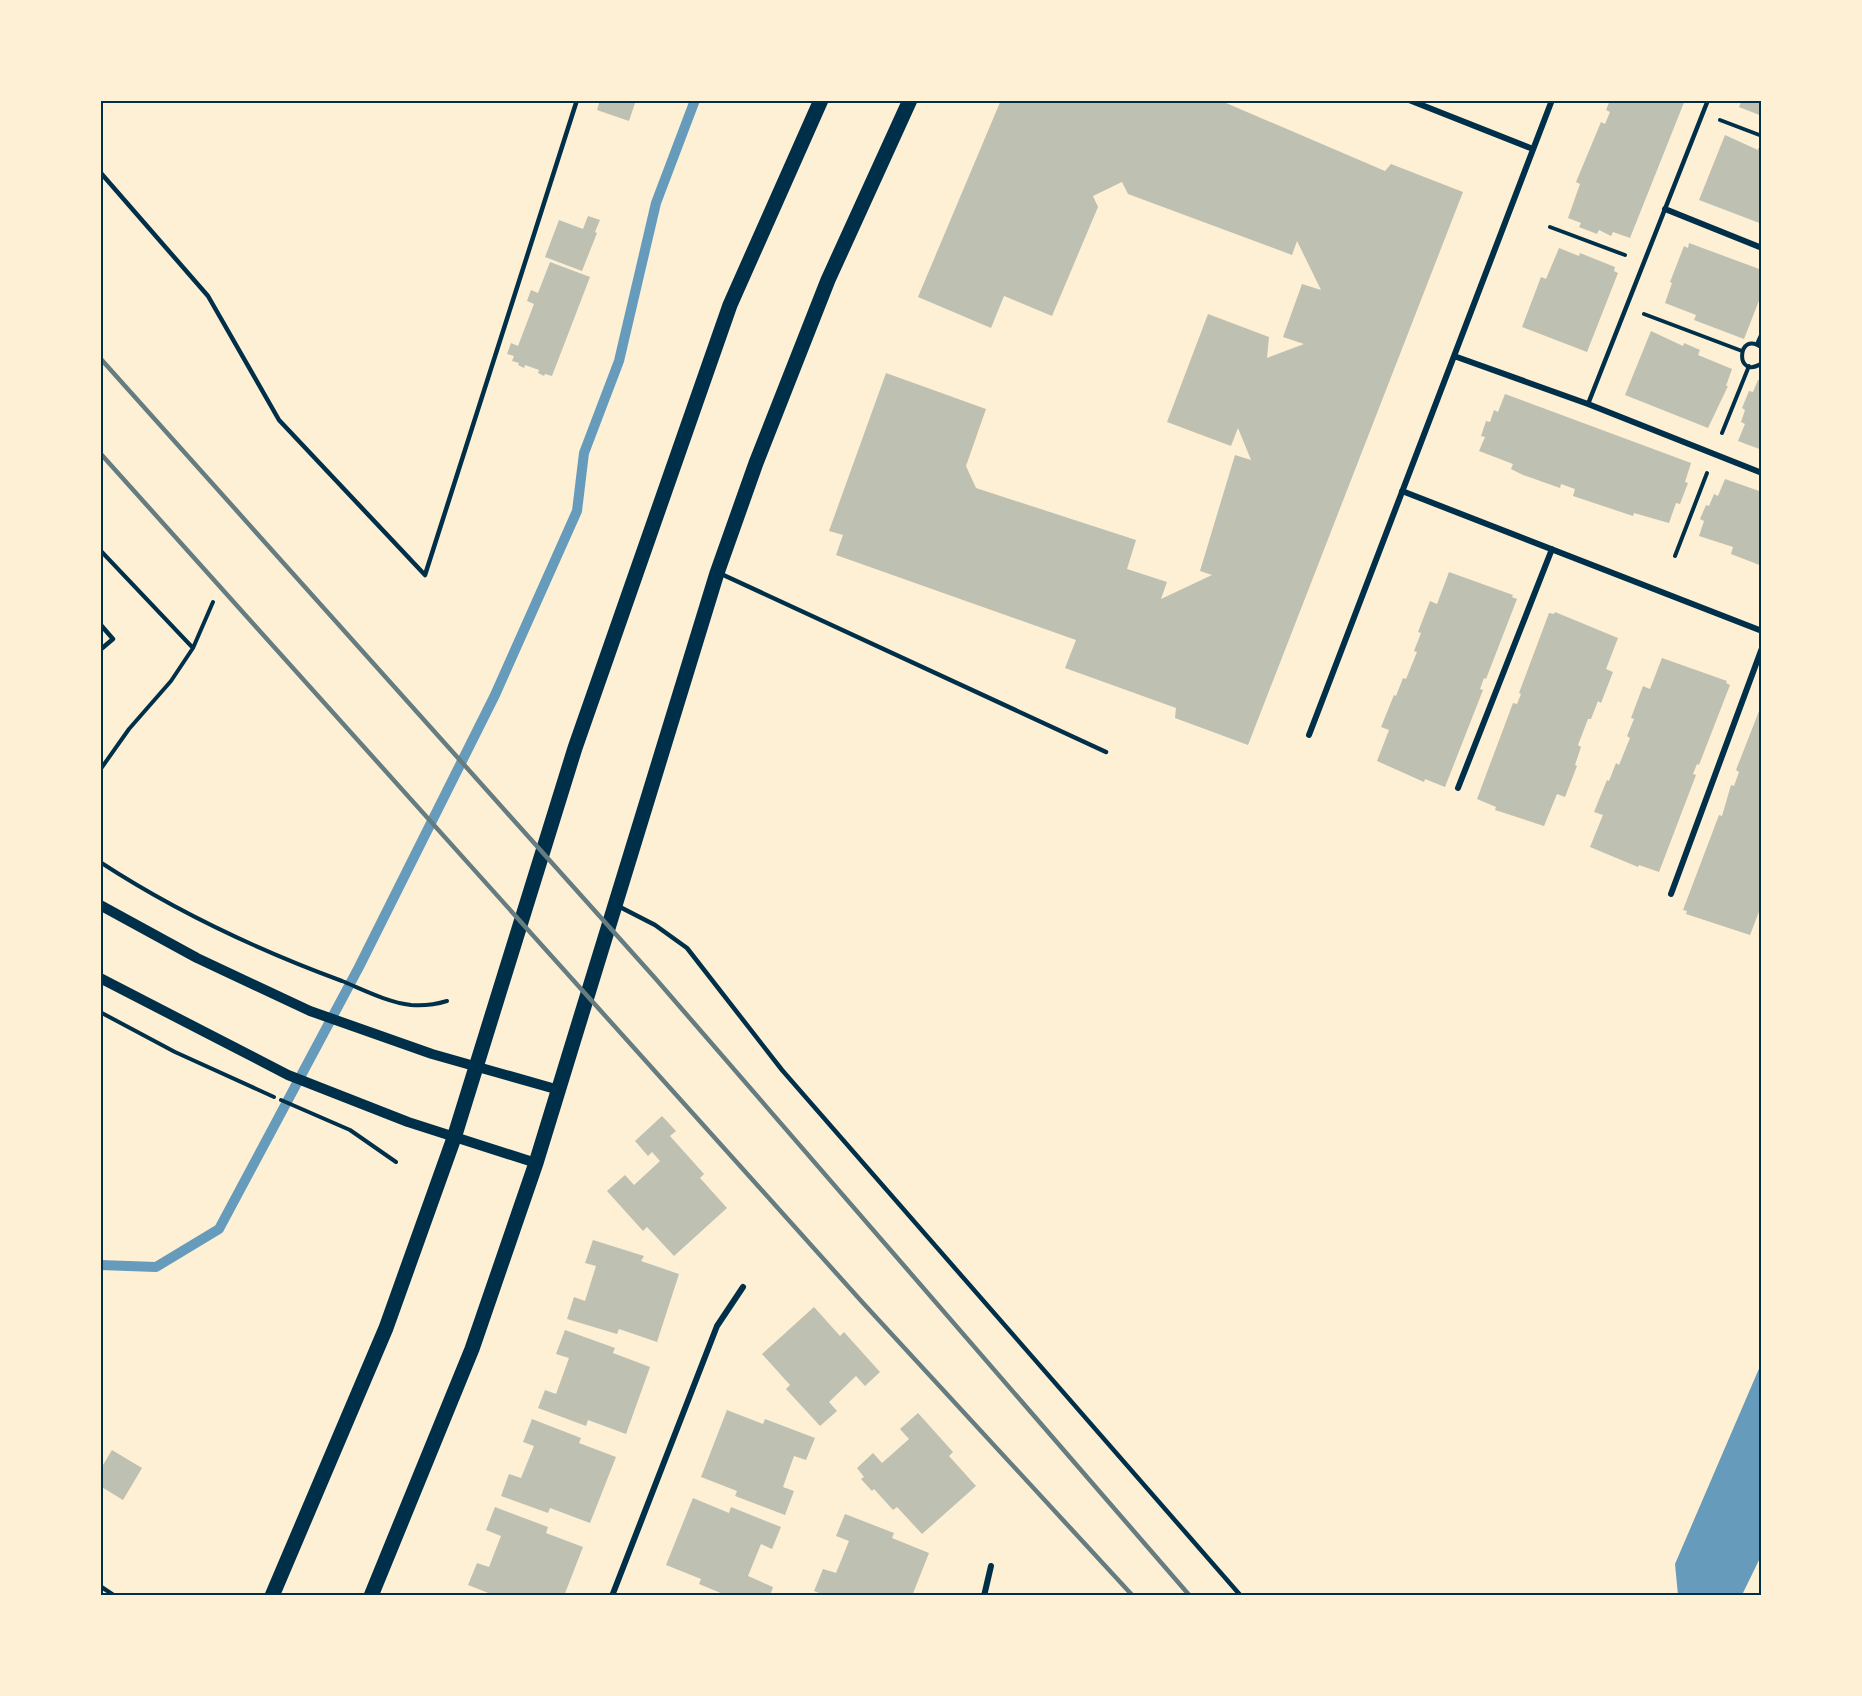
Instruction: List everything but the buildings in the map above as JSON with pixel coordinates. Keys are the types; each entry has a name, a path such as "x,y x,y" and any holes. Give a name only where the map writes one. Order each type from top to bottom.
{"main road":[{"path":"272,1596 386,1328 454,1138 576,748 730,305 821,100"},
{"path":"371,1596 472,1349 536,1163 717,573 793,365 828,280 909,100"}],"street":[{"path":"1409,100 1533,149"},
{"path":"1309,735 1552,100"},
{"path":"1665,209 1761,248"},
{"path":"1454,356 1588,404 1761,473"},
{"path":"1402,491 1761,631"},
{"path":"1458,789 1552,549"},
{"path":"1671,894 1761,648"},
{"path":"100,905 196,958 300,1006 393,1041 559,1090"},
{"path":"100,978 288,1075 408,1122 536,1163"},
{"path":"612,1596 717,1326 743,1287"},
{"path":"984,1596 991,1566"}],"lane":[{"path":"100,172 208,296 279,420 425,575 577,100"},
{"path":"1588,404 1708,100"},
{"path":"717,573 1106,752"},
{"path":"100,624 113,639 100,650"},
{"path":"616,905 655,925 687,948 782,1070 1241,1596"},
{"path":"100,1586 115,1596"}],"path":[{"path":"1703,113 1761,136"},
{"path":"1550,227 1644,263"},
{"path":"1626,307 1742,351"},
{"path":"1757,344 1761,333"},
{"path":"1757,344 1747,345 1742,351 1741,358 1749,366 1755,367 1761,363"},
{"path":"1757,344 1761,348"},
{"path":"1722,433 1749,366"},
{"path":"1675,556 1707,472"},
{"path":"100,550 193,648"},
{"path":"100,770 129,729 171,681 193,648 213,602"},
{"path":"100,862 132,883 252,945 301,966 395,1002 430,1006 447,1001"},
{"path":"100,1012 175,1052 350,1130 396,1162"}],"water":[{"path":"1761,1364 1761,1556 1742,1595 1678,1595 1675,1564"}],"waterway":[{"path":"100,1265 156,1267 219,1229 359,967 495,695 577,511 584,453 619,361 656,203 695,100"}],"railway":[{"path":"100,358 655,978 1190,1596"},
{"path":"100,453 863,1303 1133,1596"}]}
